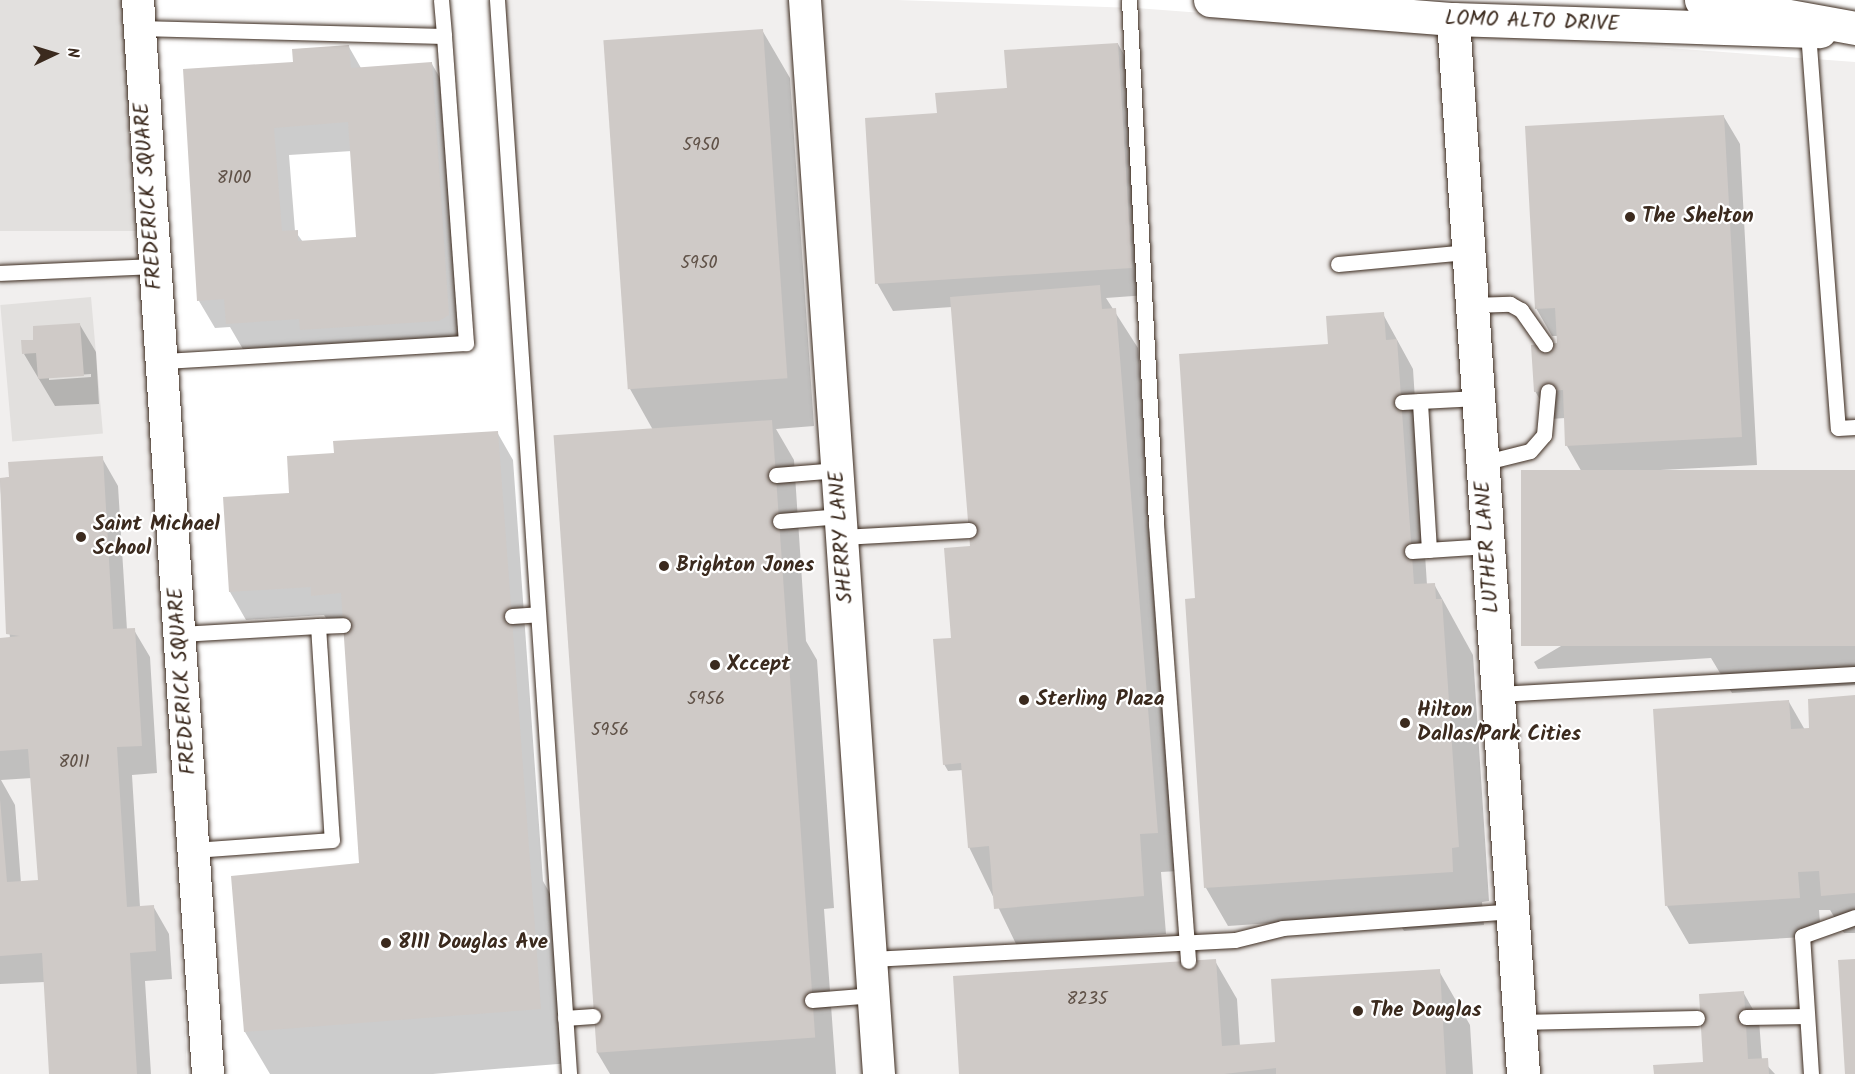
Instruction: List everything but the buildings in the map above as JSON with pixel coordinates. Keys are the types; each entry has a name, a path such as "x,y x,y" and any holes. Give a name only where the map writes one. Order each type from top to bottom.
{"main road":[{"name":"LOMO ALTO DRIVE","path":"1210,0 1453,19 1808,32 1855,28"},
{"path":"1701,0 1855,28"},
{"name":"LUTHER LANE","path":"1453,19 1523,1074"}],"street":[{"name":"SHERRY LANE","path":"805,0 879,1074"},
{"name":"FREDERICK SQUARE","path":"139,14 153,266 180,634 208,1074"}],"lane":[{"path":"160,361 466,343 441,0"},
{"path":"497,0 569,1074"},
{"path":"1129,0 1156,524 1188,961"},
{"path":"139,14 444,36"},
{"path":"1808,32 1838,428 1855,427"},
{"path":"1338,264 1468,252"},
{"path":"0,273 153,266"},
{"path":"1472,305 1510,304 1521,310 1545,344"},
{"path":"1482,463 1530,451 1544,435 1548,391"},
{"path":"1402,402 1478,398"},
{"path":"1420,401 1429,550"},
{"path":"776,475 838,470"},
{"path":"780,521 842,527 969,530"},
{"path":"1412,551 1488,546"},
{"path":"512,616 538,614"},
{"path":"180,634 343,625"},
{"path":"194,850 332,840 318,626"},
{"path":"1497,694 1855,674"},
{"path":"871,959 1235,940 1283,928 1512,911"},
{"path":"1811,1074 1802,936 1855,917"},
{"path":"812,1000 874,995"},
{"path":"565,1018 593,1016"},
{"path":"1746,1017 1808,1016"},
{"path":"1519,1022 1697,1018"}],"shaded area":[{"name":"Saint Michael School","path":"0,0 136,0 187,1074 0,1074"},
{"path":"0,0 138,0 138,231 0,231"},
{"path":"505,0 897,0 1136,8 1855,62 1855,1074 578,1074"},
{"path":"91,297 103,433 12,441 0,305"}],"place":[{"name":"The Shelton","path":"1630,217"},
{"name":"Saint Michael School","path":"81,537"},
{"name":"Brighton Jones","path":"664,566"},
{"name":"Xccept","path":"715,665"},
{"name":"Sterling Plaza","path":"1024,700"},
{"name":"Hilton Dallas/Park Cities","path":"1405,723"},
{"name":"8111 Douglas Ave","path":"386,943"},
{"name":"The Douglas","path":"1358,1011"}]}
